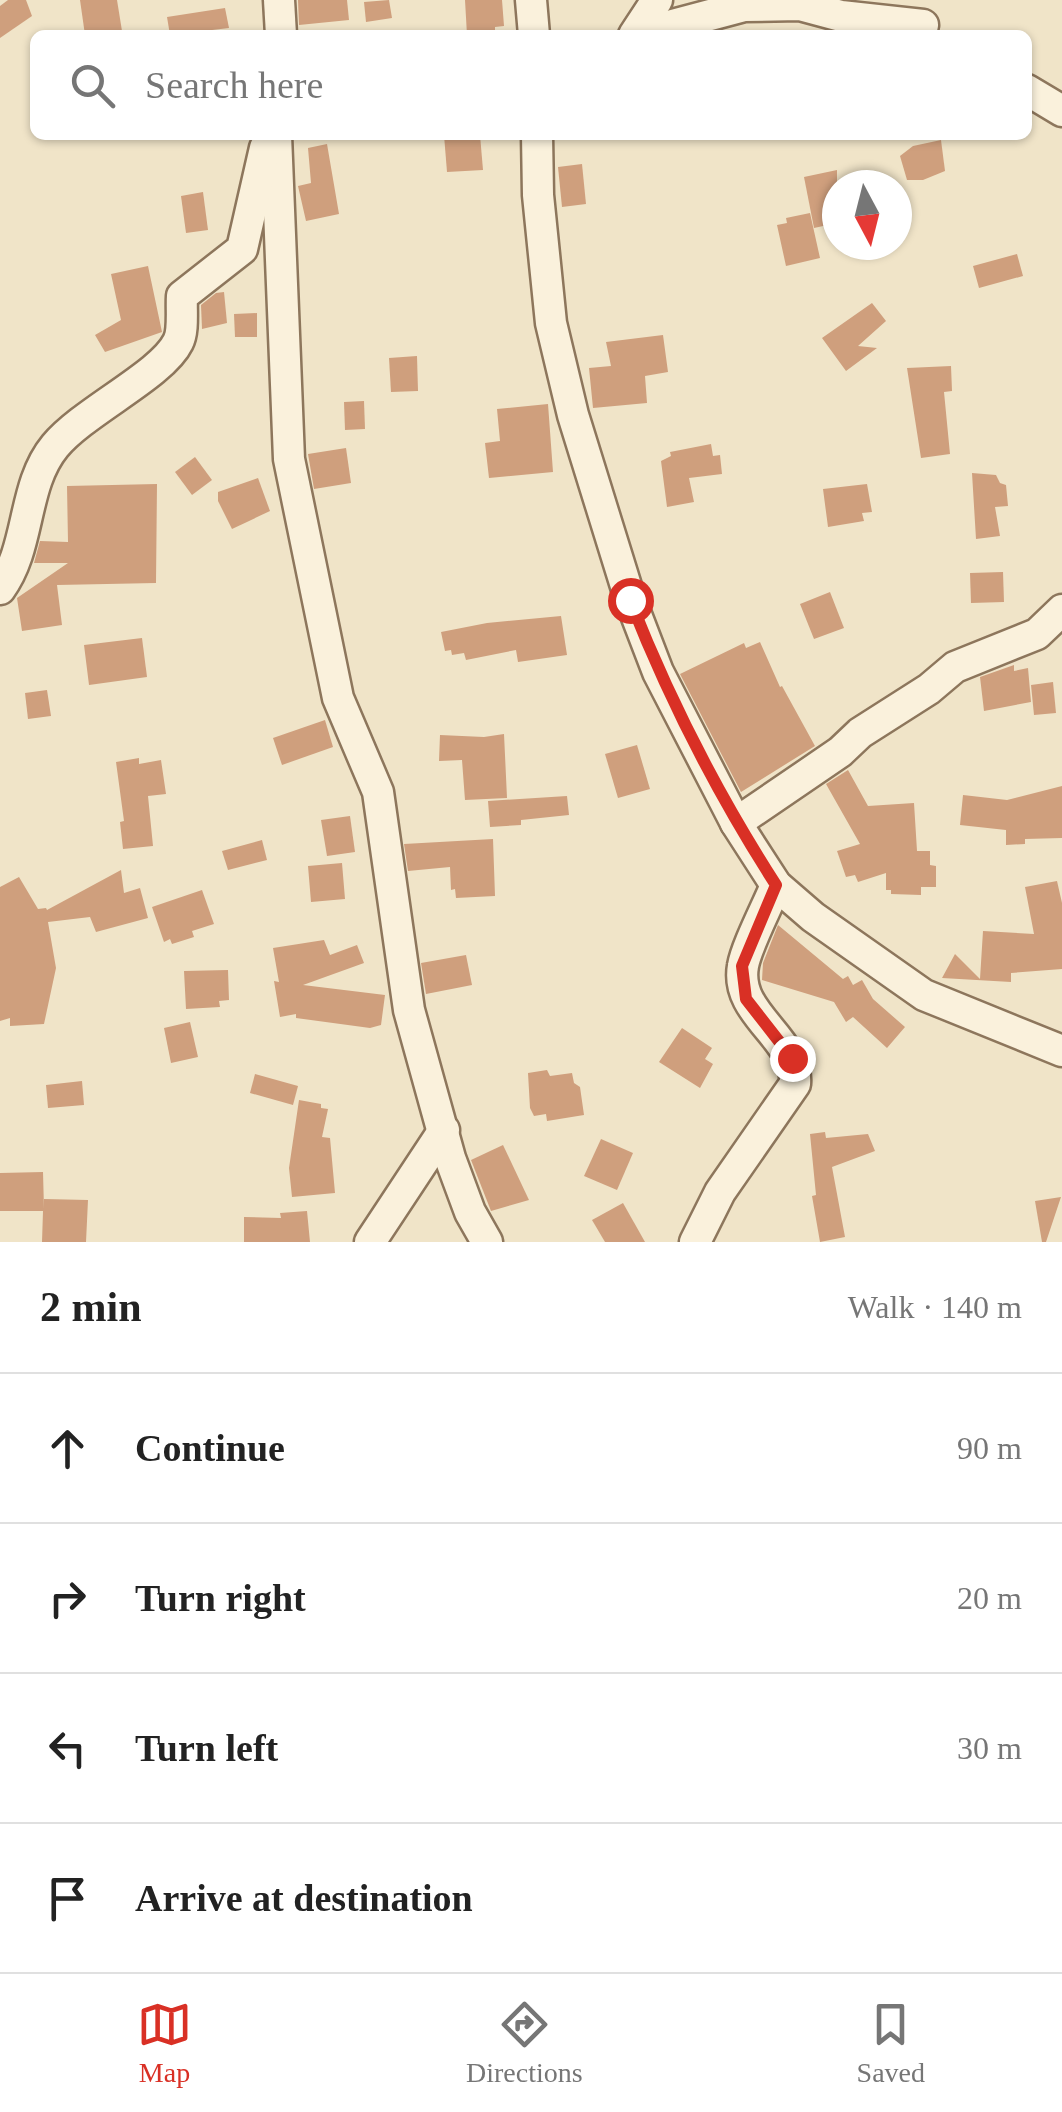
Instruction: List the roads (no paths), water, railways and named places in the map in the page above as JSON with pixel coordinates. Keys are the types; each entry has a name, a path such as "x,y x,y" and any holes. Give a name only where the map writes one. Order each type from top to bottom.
{"street":[{"path":"279,0 281,30"},
{"path":"531,0 534,30"},
{"path":"637,30 656,0"},
{"path":"900,0 931,30"},
{"path":"653,30 744,6 800,5 840,16 931,30"},
{"path":"1032,93 1062,112"},
{"path":"0,589 14,566 40,471 51,450 86,416 157,366 179,341 182,296 242,249 267,140"},
{"path":"276,140 289,459 338,698 378,792 410,1010 450,1158 470,1212 487,1242"},
{"path":"537,140 538,195 551,323 573,415 630,600 658,672 736,823 776,885 813,917 924,995 1062,1051"},
{"path":"736,823 955,667 1036,634 1062,610"},
{"path":"695,1242 720,1192 795,1084 792,1058 746,999 742,966 776,885"},
{"path":"370,1242 444,1130"}]}
